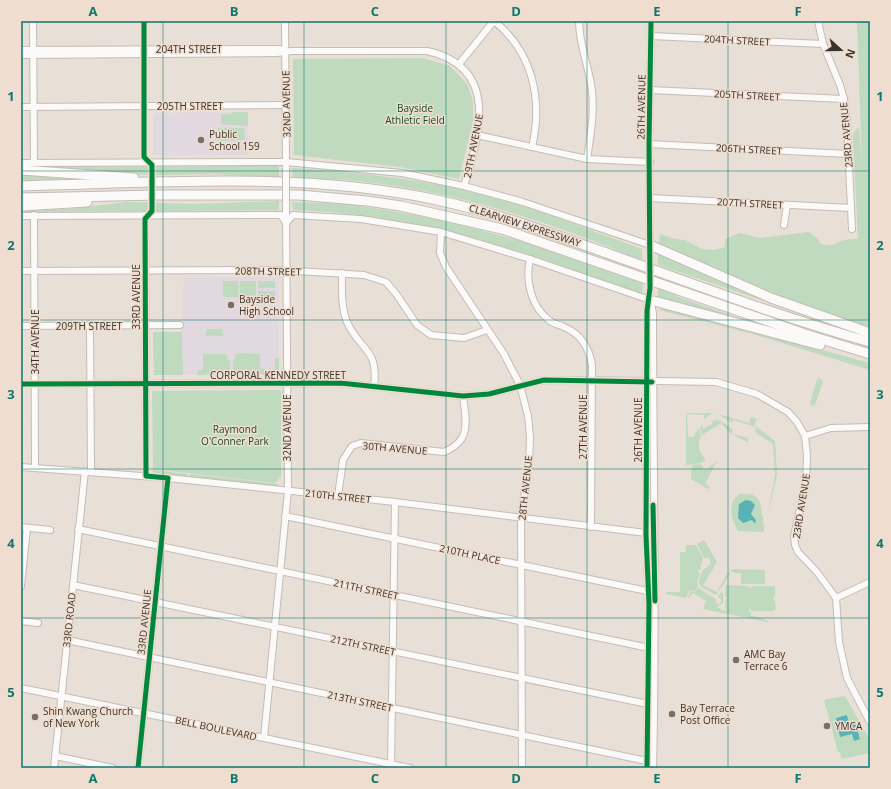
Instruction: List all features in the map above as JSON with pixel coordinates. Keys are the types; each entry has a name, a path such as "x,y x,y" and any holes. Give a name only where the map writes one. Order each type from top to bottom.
{"highway":[{"path":"21,170 203,182"},
{"name":"CLEARVIEW EXPRESSWAY","path":"21,186 203,182 301,182 410,195 469,207 536,227 809,324 870,342"},
{"path":"21,206 55,205 158,195"},
{"name":"CLEARVIEW EXPRESSWAY","path":"21,198 158,195 299,195 401,206 502,228 805,334 870,354"},
{"path":"650,246 771,298 870,333"},
{"path":"650,300 870,358"}],"street":[{"path":"33,21 34,163"},
{"path":"144,21 144,162"},
{"name":"32ND AVENUE","path":"264,738 288,491 285,21"},
{"path":"459,64 494,21 505,30 521,52 533,81 537,119 532,147"},
{"path":"579,21 579,39 590,80 592,109 591,134 587,160"},
{"name":"26TH AVENUE","path":"651,21 649,144 650,300 647,312 655,593 651,648"},
{"name":"23RD AVENUE","path":"818,21 823,44 840,85 844,99 849,154 852,229"},
{"name":"204TH STREET","path":"650,36 823,44"},
{"name":"204TH STREET","path":"21,50 33,52 280,49 285,51 427,51 446,56 459,64"},
{"name":"204TH STREET","path":"21,55 33,52"},
{"name":"29TH AVENUE","path":"459,64 468,74 478,93 480,116 477,135 464,186"},
{"name":"205TH STREET","path":"650,90 844,99"},
{"name":"205TH STREET","path":"21,107 286,105"},
{"path":"477,135 587,160 650,162"},
{"name":"206TH STREET","path":"649,144 849,154"},
{"name":"CLEARVIEW EXPRESSWAY","path":"21,163 144,162 286,165 402,173 464,186 523,202 650,246"},
{"name":"207TH STREET","path":"650,198 851,208"},
{"path":"784,225 787,205"},
{"path":"21,216 281,214 286,223 293,215 315,215 361,219 442,232 530,259 650,300"},
{"name":"34TH AVENUE","path":"34,215 35,468"},
{"name":"33RD AVENUE","path":"145,215 146,476"},
{"name":"28TH AVENUE","path":"442,232 440,253 446,267 504,354 520,385 528,416 530,437 529,464 521,517 522,768"},
{"name":"27TH AVENUE","path":"530,259 527,279 532,296 540,311 550,321 573,331 580,337 590,350 592,381 591,527"},
{"name":"208TH STREET","path":"21,271 286,271 342,273 364,276 386,282 418,325 431,335 464,338 487,330"},
{"path":"342,273 344,312 348,322 372,356 376,377 374,387"},
{"name":"209TH STREET","path":"21,326 180,325"},
{"name":"33RD ROAD","path":"54,768 78,529 88,472 91,384 90,326"},
{"name":"CORPORAL KENNEDY STREET","path":"21,384 340,383 464,396 489,394 544,380 716,382 757,394 788,412 797,422 805,436"},
{"name":"26TH AVENUE","path":"647,768 650,760 651,703 651,648 646,535 650,382"},
{"name":"30TH AVENUE","path":"338,496 343,460 346,452 352,446 361,443 444,452 454,448 464,435 466,424 464,396"},
{"path":"805,436 831,428 870,427"},
{"name":"23RD AVENUE","path":"805,436 807,471 794,536 795,545 798,552 817,572 836,598"},
{"name":"210TH STREET","path":"21,467 168,478 396,502 521,517 646,535 654,534"},
{"name":"33RD AVENUE","path":"138,768 168,478"},
{"path":"391,766 396,502"},
{"name":"210TH PLACE","path":"285,516 655,593"},
{"path":"21,586 24,528 50,530"},
{"name":"211TH STREET","path":"78,529 651,648"},
{"path":"870,582 836,598 839,642 847,678 870,722"},
{"name":"212TH STREET","path":"73,585 522,678 651,703"},
{"path":"21,621 38,623"},
{"name":"213TH STREET","path":"67,640 650,760"},
{"name":"BELL BOULEVARD","path":"21,688 264,738 391,766 410,768"},
{"path":"55,756 113,768"},
{"name":"26TH AVENUE","path":"650,760 653,768"}],"shaded area":[{"name":"Public School 159","path":"248,112 248,155 153,155 153,113"},
{"name":"Bayside High School","path":"184,277 279,277 279,374 154,375 153,332 182,332"}],"green space":[{"path":"857,21 870,21 870,331 830,317 658,248 660,234 675,239 685,240 702,249 715,250 725,247 725,239 740,233 760,238 809,232 817,238 821,244 830,245 834,245 844,240 858,239 853,137 854,132 859,127 862,164"},
{"name":"Bayside Athletic Field","path":"422,58 450,66 467,84 473,101 473,121 459,179 400,167 294,155 293,59"},
{"path":"233,112 248,112 248,126 221,124 221,114 232,114"},
{"path":"218,128 244,128 245,140 218,141"},
{"path":"279,166 279,178 213,174 119,174 21,167"},
{"path":"292,168 384,176 430,183 476,193 539,212 642,249 642,261 539,221 504,210 396,186 334,179 293,178"},
{"path":"21,174 93,179 21,180"},
{"path":"279,201 279,210 21,212 21,210 69,209 127,202 194,204"},
{"path":"292,202 347,204 441,219 520,241 630,279 643,282 642,294 514,250 471,238 428,227 385,219 340,213 293,210"},
{"path":"658,254 755,296 820,320 658,265"},
{"path":"223,281 238,281 239,297 223,297"},
{"path":"240,281 256,281 256,297 240,297"},
{"path":"258,281 275,281 275,288 258,288"},
{"path":"658,287 681,298 788,335 658,300"},
{"path":"258,291 275,291 275,299 258,299"},
{"path":"664,307 870,363 870,370 753,334 659,310"},
{"path":"206,329 222,329 223,336 206,336"},
{"path":"153,332 182,332 183,375 154,375"},
{"path":"237,353 260,354 260,369 266,369 266,374 233,374 233,362"},
{"path":"203,354 227,354 227,359 230,362 230,374 197,375 198,370 203,370"},
{"path":"275,358 279,358 279,374 269,374 269,370 275,369"},
{"path":"820,378 823,381 815,405 812,406 810,403 817,379"},
{"name":"Raymond O'Conner Park","path":"281,390 281,477 275,483 153,469 152,391"},
{"path":"282,391 283,391 282,477"},
{"path":"686,413 713,413 704,419 704,415 687,414 688,437 694,437 695,433 699,429 701,437 699,449 706,460 701,463 686,465"},
{"path":"718,414 749,423 751,417 757,419 754,425 775,441 777,475 768,514 775,475 773,444 755,432 756,427 733,420 732,423"},
{"path":"716,418 732,429 732,434 748,438 748,442 731,434 721,423 702,435 700,428 703,425 703,429 712,424 713,420 718,421"},
{"path":"717,461 705,484 710,487 708,489 691,479 692,465 701,464 704,469 707,469"},
{"path":"153,470 187,474 187,476 153,473"},
{"path":"190,474 278,484 277,486 190,477"},
{"path":"739,494 752,495 756,497 760,503 764,527 763,532 738,531 731,512 733,502"},
{"path":"704,540 717,562 703,585 717,592 728,572 731,573 716,595 700,586 699,582 702,571 711,564 709,558 704,558 697,544"},
{"path":"686,545 696,545 703,558 700,570 697,570 700,574 697,581 698,587 693,592 689,591 686,598 666,594 666,592 680,592 680,552 686,552"},
{"path":"729,570 765,570 765,584 741,584 741,573 735,573"},
{"path":"726,585 747,586 750,588 753,586 774,586 775,595 773,598 776,609 774,611 752,611 750,609 748,611 751,612 751,616 759,617 768,622 703,609 706,601 693,593 688,599 690,592 694,592 699,588 716,599 716,603 719,604 721,599 718,597 721,592 723,593 723,603 717,607 726,612"},
{"path":"845,696 870,740 870,753 842,759 840,752 838,752 824,700"}],"water":[{"path":"746,500 751,501 755,505 751,514 756,520 755,524 752,520 743,523 738,518 739,504"},
{"path":"847,715 849,724 855,722 860,739 854,741 852,734 840,737 836,718"}],"cycle path":[{"path":"138,768 168,478 146,476 145,219 152,211 152,165 144,157 144,21"},
{"path":"647,768 649,604 646,535 647,311 650,288 649,144 651,21"},
{"path":"21,384 340,383 463,396 489,394 544,380 652,382"},
{"path":"653,505 655,601"}],"place":[{"name":"Public School 159","path":"201,140"},
{"name":"Bayside High School","path":"231,305"},
{"name":"AMC Bay Terrace 6","path":"736,660"},
{"name":"Bay Terrace Post Office","path":"672,714"},
{"name":"Shin Kwang Church of New York","path":"35,717"},
{"name":"YMCA","path":"827,726"}]}
